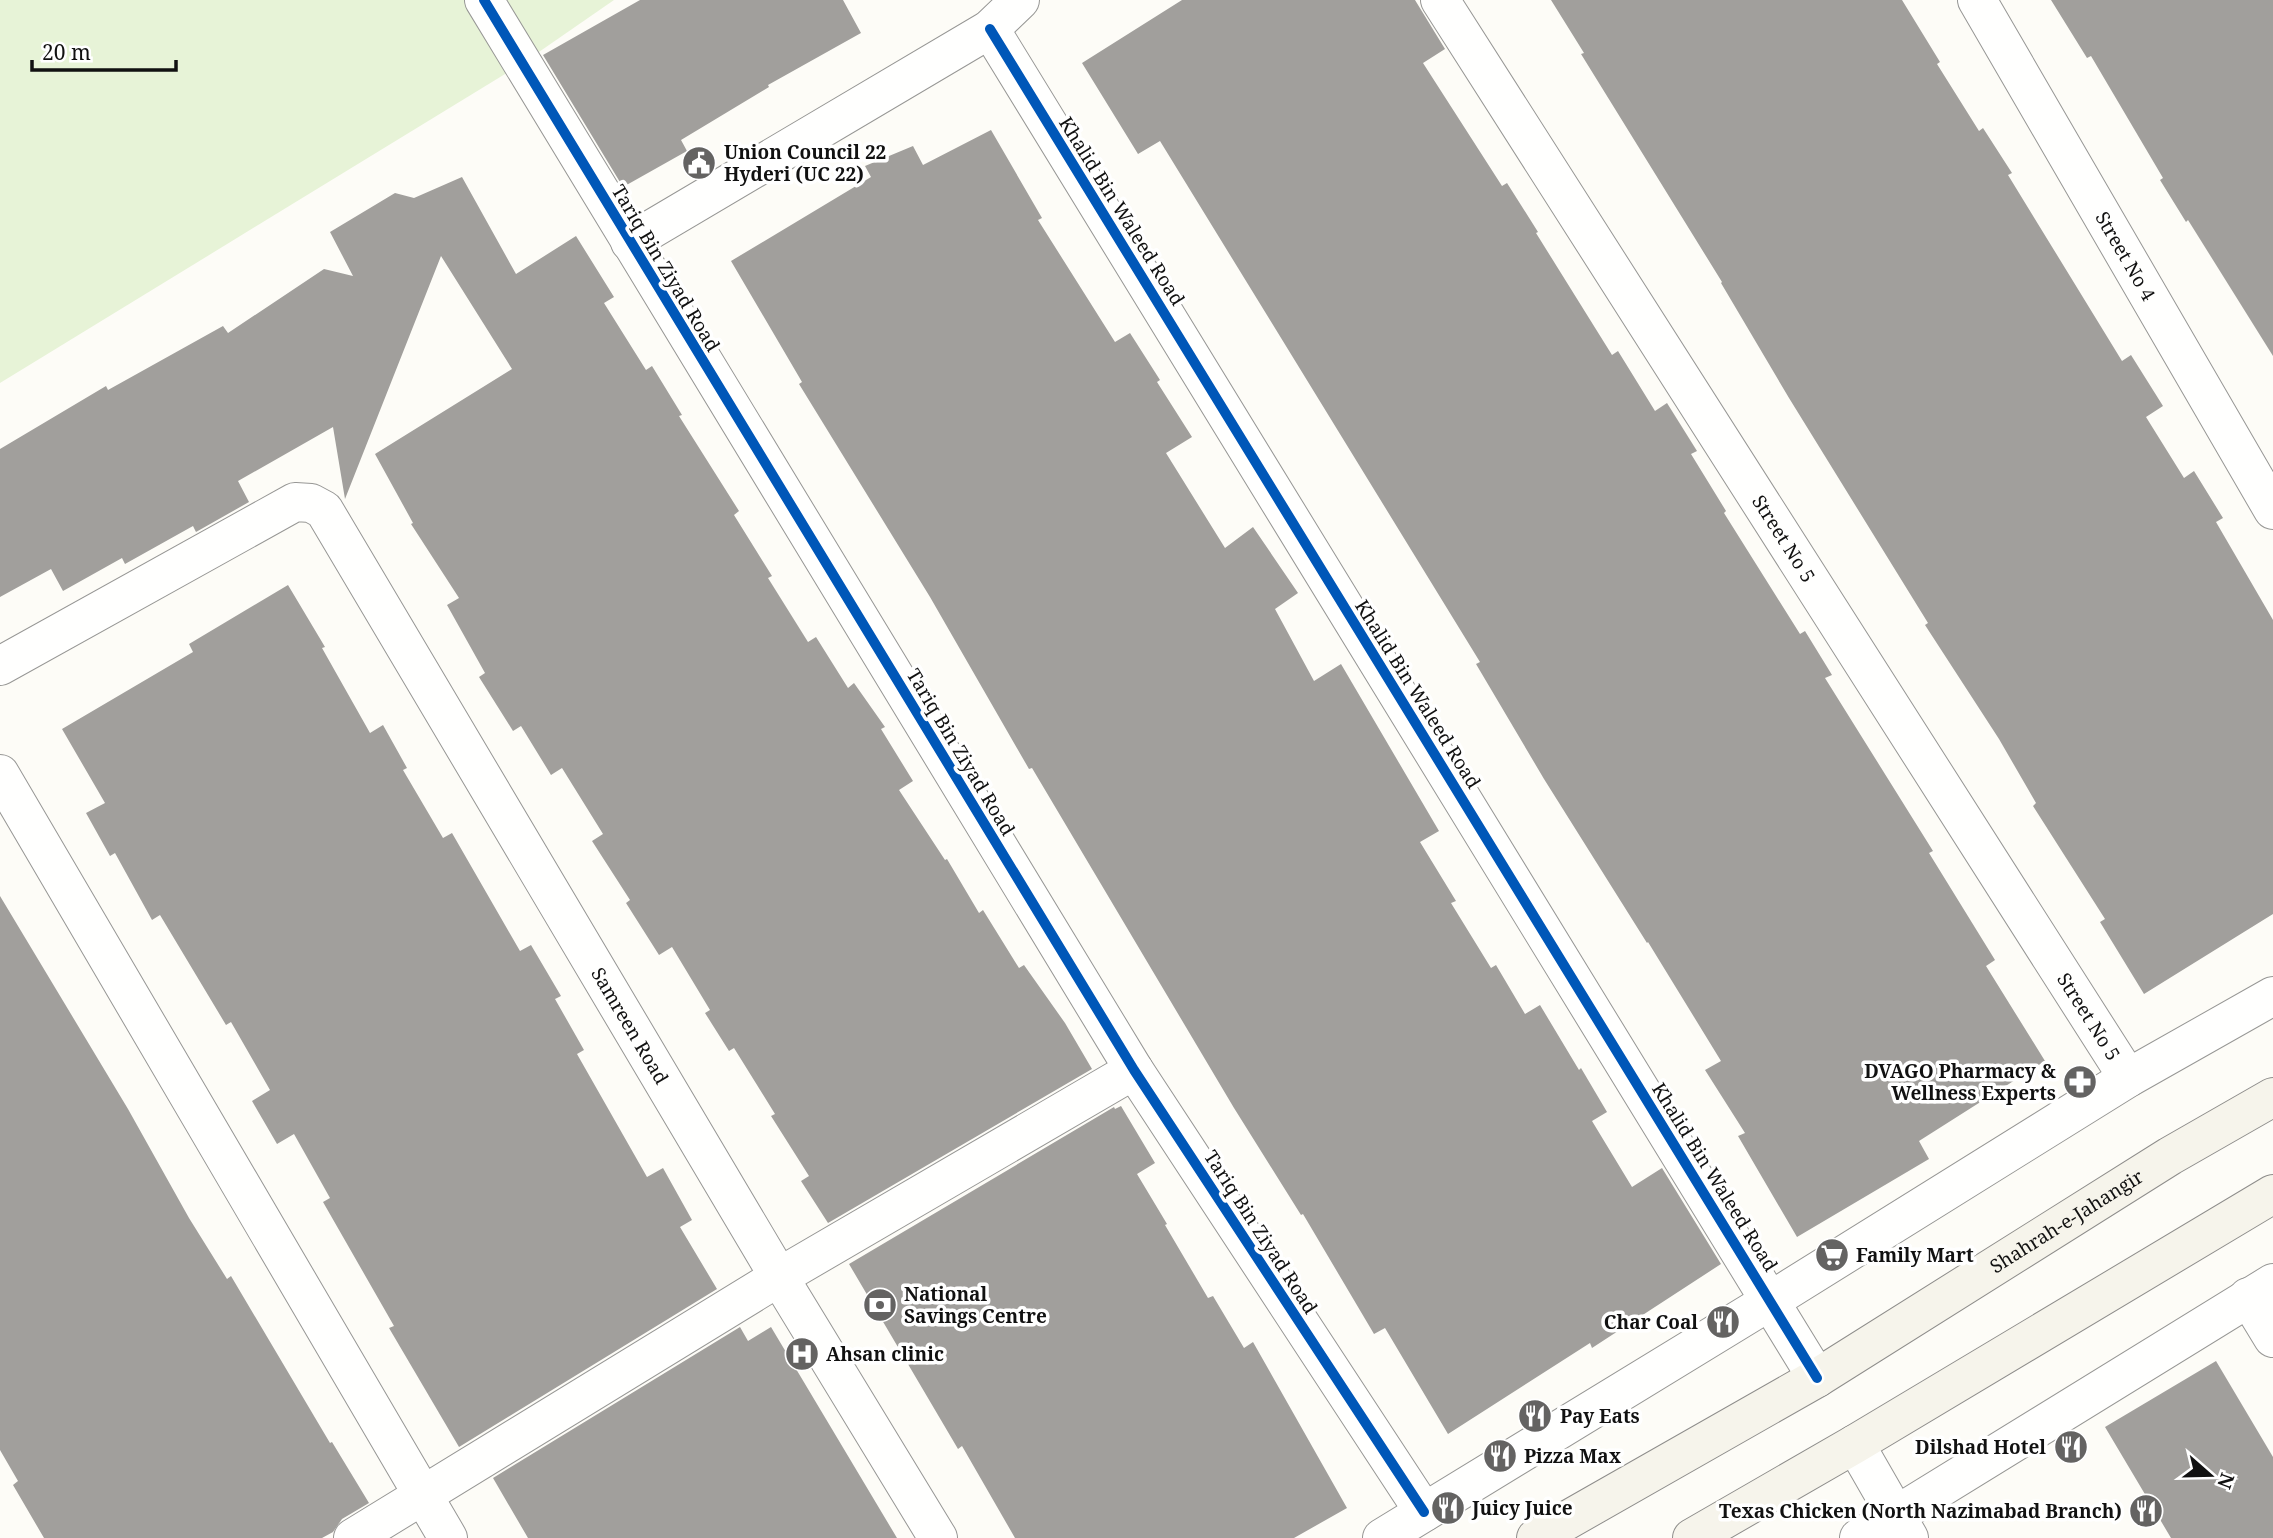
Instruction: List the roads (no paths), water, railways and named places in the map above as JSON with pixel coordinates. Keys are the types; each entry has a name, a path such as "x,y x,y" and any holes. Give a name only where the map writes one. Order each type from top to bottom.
{"main road":[{"name":"Shahrah-e-Jahangir","path":"1536,1538 1817,1378 2170,1156 2273,1097"},
{"path":"1692,1538 1856,1444 2273,1194"}],"street":[{"name":"Tariq Bin Ziyad Road","path":"484,0 1134,1070 1424,1512"},
{"path":"630,242 990,29 1020,0"},
{"name":"Street No 5","path":"1440,0 2128,1078"},
{"name":"Street No 4","path":"1977,0 2273,510"},
{"name":"Khalid Bin Waleed Road","path":"990,29 1817,1378"},
{"name":"Samreen Road","path":"0,666 295,502 312,503 324,510 779,1277 939,1538"},
{"path":"0,774 448,1538"},
{"path":"1382,1538 2128,1078 2273,996"},
{"path":"353,1538 779,1277 1134,1070"},
{"path":"1859,1538 1903,1527 2261,1290 2273,1338"},
{"path":"1856,1444 1903,1527"}],"place":[{"name":"Union Council 22 Hyderi (UC 22)","path":"699,163"},
{"name":"DVAGO Pharmacy & Wellness Experts","path":"2080,1082"},
{"name":"Family Mart","path":"1832,1255"},
{"name":"National Savings Centre","path":"880,1305"},
{"name":"Char Coal","path":"1723,1322"},
{"name":"Ahsan clinic","path":"802,1354"},
{"name":"Pay Eats","path":"1535,1416"},
{"name":"Dilshad Hotel","path":"2071,1447"},
{"name":"Pizza Max","path":"1500,1456"},
{"name":"Juicy Juice","path":"1448,1508"},
{"name":"Texas Chicken (North Nazimabad Branch)","path":"2146,1511"}]}
